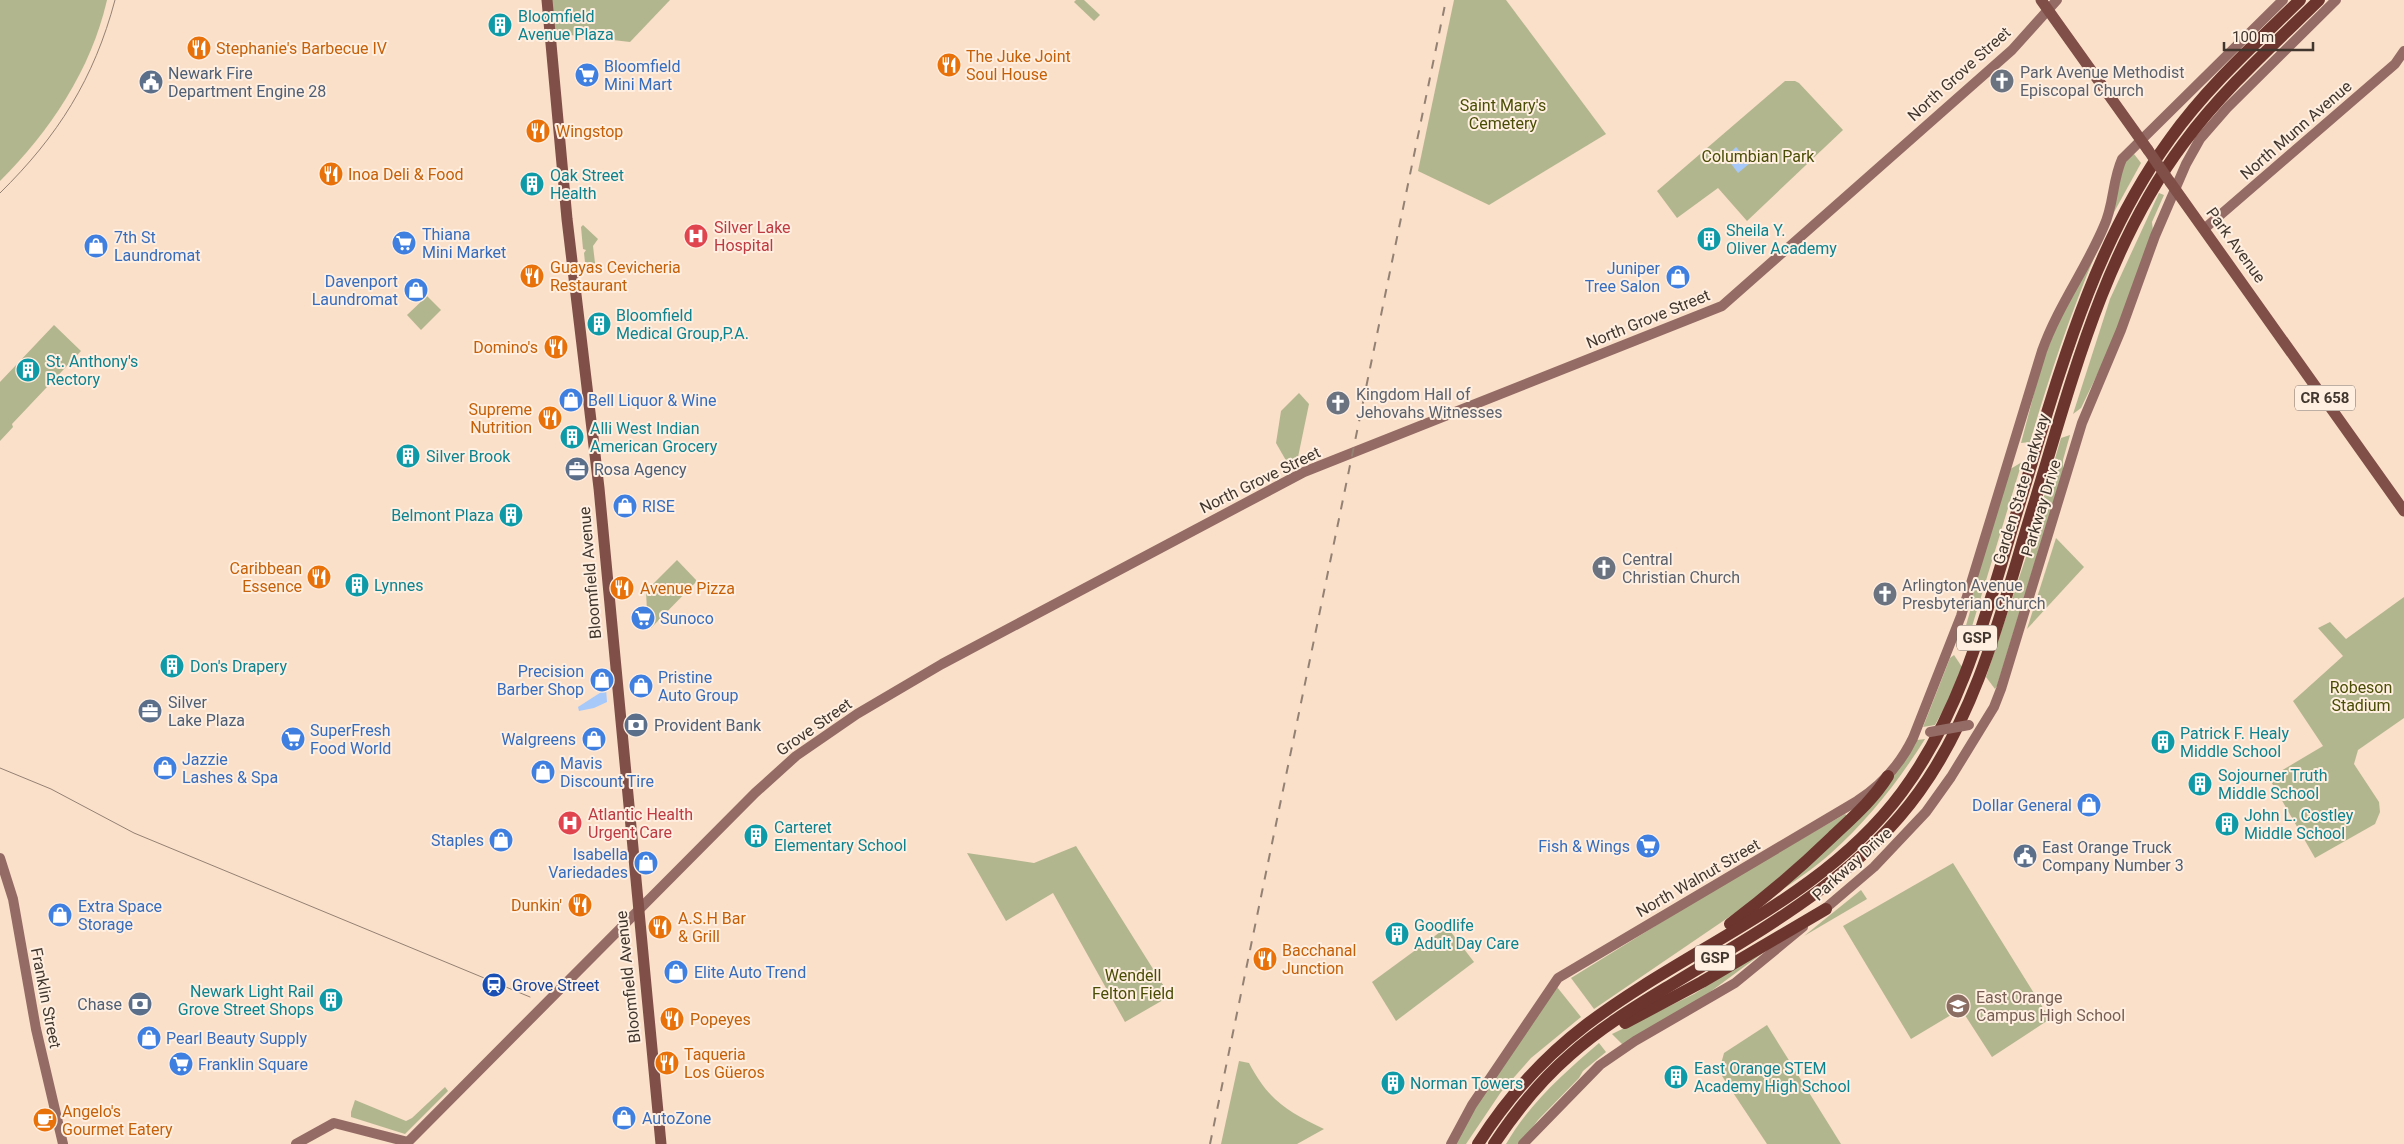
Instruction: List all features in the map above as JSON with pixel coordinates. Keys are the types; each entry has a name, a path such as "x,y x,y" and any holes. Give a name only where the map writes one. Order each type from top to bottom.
{"highway":[{"name":"Garden State Parkway","path":"1478,1144 1509,1100 1552,1054 1601,1014 1771,908 1823,872 1877,822 1915,773 1942,728 1967,670 2070,344 2092,285 2122,218 2151,167 2181,124 2223,76 2300,0"},
{"name":"Garden State Parkway","path":"1494,1144 1538,1086 1580,1046 1632,1009 1792,910 1832,882 1880,839 1921,789 1950,743 1979,679 2078,361 2106,288 2142,209 2170,161 2201,121 2319,0"},
{"path":"1663,974 1782,883 1864,806 1888,776"},
{"path":"1580,1046 1708,979 1826,909"}],"main road":[{"name":"Bloomfield Avenue","path":"547,0 569,233 599,488 661,1144"},
{"name":"Park Avenue","path":"2041,0 2404,511"},
{"name":"North Grove Street","path":"1196,528 1304,472 1374,446 1722,306 2012,50 2057,0"},
{"path":"2144,145 2283,0"},
{"name":"Parkway Drive","path":"1523,1144 1600,1065 1635,1041 1735,983 1826,909 1874,867 1918,821 1945,786 2000,694 2082,423 2122,330 2173,185 2191,154 2212,124 2336,0"},
{"name":"North Munn Avenue","path":"2204,229 2395,64 2404,51"},
{"name":"North Walnut Street","path":"1451,1144 1472,1105 1558,978 1835,814 1876,788 1888,776 1913,738 1953,637 2040,356 2054,320 2105,225 2116,174 2122,159 2128,152 2144,145"},
{"name":"Grove Street","path":"296,1144 334,1123 408,1142 782,767 857,714 942,664 1196,528"},
{"path":"1913,738 1919,734 1969,725 1974,727 1975,730 1971,743"},
{"name":"Franklin Street","path":"0,858 13,900 36,1029 63,1144"}],"green space":[{"path":"0,0 107,0 91,51 66,98 36,141 0,181"},
{"path":"549,0 670,0 630,42 553,33"},
{"path":"1076,0 1084,0 1100,15 1094,21 1074,2"},
{"name":"Saint Mary's Cemetery","path":"1454,0 1506,0 1606,134 1489,205 1418,171"},
{"name":"Columbian Park","path":"1785,81 1799,83 1843,130 1747,221 1718,188 1677,218 1657,191"},
{"path":"2134,154 2141,163 2113,214 2124,161"},
{"path":"2159,193 2164,195 2152,222 2153,231 2112,344 2081,408 2073,414 2110,299"},
{"path":"583,225 598,239 593,246 595,263 586,272 584,253 586,250 583,249 581,227"},
{"path":"2096,253 2060,346 2030,442 2021,443 2042,363 2062,313"},
{"path":"427,296 441,310 421,330 407,315"},
{"path":"54,325 81,351 12,424 13,427 0,441 0,382"},
{"path":"1299,393 1309,404 1297,462 1292,471 1276,443 1281,411"},
{"path":"2070,435 2063,460 2063,470 1995,689 1986,677 2030,545 2061,438"},
{"path":"2022,462 1967,643 1963,636 1971,608 1970,600 2007,471"},
{"path":"2056,538 2084,567 2027,629"},
{"path":"677,560 697,581 651,628 647,611 646,591"},
{"name":"Robeson Stadium","path":"2404,597 2404,718 2358,750 2354,764 2379,802 2380,812 2375,824 2315,858 2269,778 2323,746 2293,701 2343,656 2318,628 2330,622 2346,639"},
{"path":"1954,655 1962,667 1948,701 1935,725 1923,727 1950,658"},
{"path":"1925,739 1893,785 1857,828 1830,854 1800,878 1768,899 1917,740"},
{"path":"1845,814 1849,817 1751,902 1594,1009 1571,978 1720,886"},
{"name":"Wendell Felton Field","path":"1076,846 1170,996 1125,1022 1053,893 1006,921 967,853 1034,863"},
{"path":"1953,863 2050,1019 1992,1057 1961,1009 1911,1039 1843,926"},
{"path":"1861,890 1867,899 1804,936"},
{"path":"1447,927 1474,962 1396,1021 1372,982"},
{"path":"1783,938 1706,995 1623,1045 1612,1034 1694,994"},
{"path":"1557,987 1581,1017 1531,1058 1501,1092 1466,1144 1454,1144 1478,1101"},
{"path":"1767,1025 1841,1144 1767,1144 1722,1076 1721,1064 1724,1053"},
{"path":"1599,1043 1606,1052 1583,1071 1579,1078 1538,1120 1520,1144 1506,1144 1525,1115 1561,1077"},
{"path":"1239,1061 1249,1063 1264,1087 1280,1103 1299,1116 1324,1129 1297,1144 1221,1144"},
{"path":"445,1087 448,1091 405,1134 351,1117 355,1100 406,1121 412,1118"}],"water":[{"path":"1736,147 1750,163 1738,173 1726,157"},
{"path":"606,689 607,702 594,708 579,711 578,707"}],"tram line":[{"path":"0,193 39,150 71,105 85,81 96,55 115,0"},
{"path":"0,768 51,789 134,833 530,997"}],"railway":[{"path":"1210,1144 1446,0"}],"place":[{"name":"Bloomfield Avenue Plaza","path":"500,25"},
{"name":"Stephanie's Barbecue IV","path":"199,48"},
{"name":"The Juke Joint Soul House","path":"949,65"},
{"name":"Bloomfield Mini Mart","path":"587,75"},
{"name":"Park Avenue Methodist Episcopal Church","path":"2002,81"},
{"name":"Newark Fire Department Engine 28","path":"151,82"},
{"name":"Wingstop","path":"538,131"},
{"name":"Inoa Deli & Food","path":"331,174"},
{"name":"Oak Street Health","path":"532,184"},
{"name":"Silver Lake Hospital","path":"696,236"},
{"name":"Sheila Y. Oliver Academy","path":"1709,239"},
{"name":"Thiana Mini Market","path":"404,243"},
{"name":"7th St Laundromat","path":"96,246"},
{"name":"Guayas Cevicheria Restaurant","path":"532,276"},
{"name":"Juniper Tree Salon","path":"1678,277"},
{"name":"Davenport Laundromat","path":"416,290"},
{"name":"Bloomfield Medical Group,P.A.","path":"599,324"},
{"name":"Domino's","path":"556,347"},
{"name":"St. Anthony's Rectory","path":"28,370"},
{"name":"Bell Liquor & Wine","path":"571,400"},
{"name":"Kingdom Hall of Jehovahs Witnesses","path":"1338,403"},
{"name":"Supreme Nutrition","path":"550,418"},
{"name":"Alli West Indian American Grocery","path":"572,437"},
{"name":"Silver Brook","path":"408,456"},
{"name":"Rosa Agency","path":"577,469"},
{"name":"RISE","path":"625,506"},
{"name":"Belmont Plaza","path":"511,515"},
{"name":"Central Christian Church","path":"1604,568"},
{"name":"Caribbean Essence","path":"319,577"},
{"name":"Lynnes","path":"357,585"},
{"name":"Avenue Pizza","path":"622,588"},
{"name":"Arlington Avenue Presbyterian Church","path":"1885,594"},
{"name":"Sunoco","path":"643,618"},
{"name":"Don's Drapery","path":"172,666"},
{"name":"Precision Barber Shop","path":"602,680"},
{"name":"Pristine Auto Group","path":"641,686"},
{"name":"Silver Lake Plaza","path":"150,711"},
{"name":"Provident Bank","path":"636,725"},
{"name":"SuperFresh Food World","path":"293,739"},
{"name":"Walgreens","path":"594,739"},
{"name":"Patrick F. Healy Middle School","path":"2163,742"},
{"name":"Jazzie Lashes & Spa","path":"165,768"},
{"name":"Mavis Discount Tire","path":"543,772"},
{"name":"Sojourner Truth Middle School","path":"2200,784"},
{"name":"Dollar General","path":"2089,805"},
{"name":"Atlantic Health Urgent Care","path":"570,823"},
{"name":"John L. Costley Middle School","path":"2227,824"},
{"name":"Carteret Elementary School","path":"756,836"},
{"name":"Staples","path":"501,840"},
{"name":"Fish & Wings","path":"1648,846"},
{"name":"East Orange Truck Company Number 3","path":"2025,856"},
{"name":"Isabella Variedades","path":"646,863"},
{"name":"Dunkin'","path":"580,905"},
{"name":"Extra Space Storage","path":"60,915"},
{"name":"A.S.H Bar & Grill","path":"660,927"},
{"name":"Goodlife Adult Day Care","path":"1397,934"},
{"name":"Bacchanal Junction","path":"1265,959"},
{"name":"Elite Auto Trend","path":"676,972"},
{"name":"Grove Street","path":"494,985"},
{"name":"Newark Light Rail Grove Street Shops","path":"331,1000"},
{"name":"Chase","path":"140,1004"},
{"name":"East Orange Campus High School","path":"1958,1006"},
{"name":"Popeyes","path":"672,1019"},
{"name":"Pearl Beauty Supply","path":"149,1038"},
{"name":"Taqueria Los Güeros","path":"667,1063"},
{"name":"Franklin Square","path":"181,1064"},
{"name":"East Orange STEM Academy High School","path":"1676,1077"},
{"name":"Norman Towers","path":"1393,1083"},
{"name":"AutoZone","path":"624,1118"},
{"name":"Angelo's Gourmet Eatery","path":"45,1120"}]}
